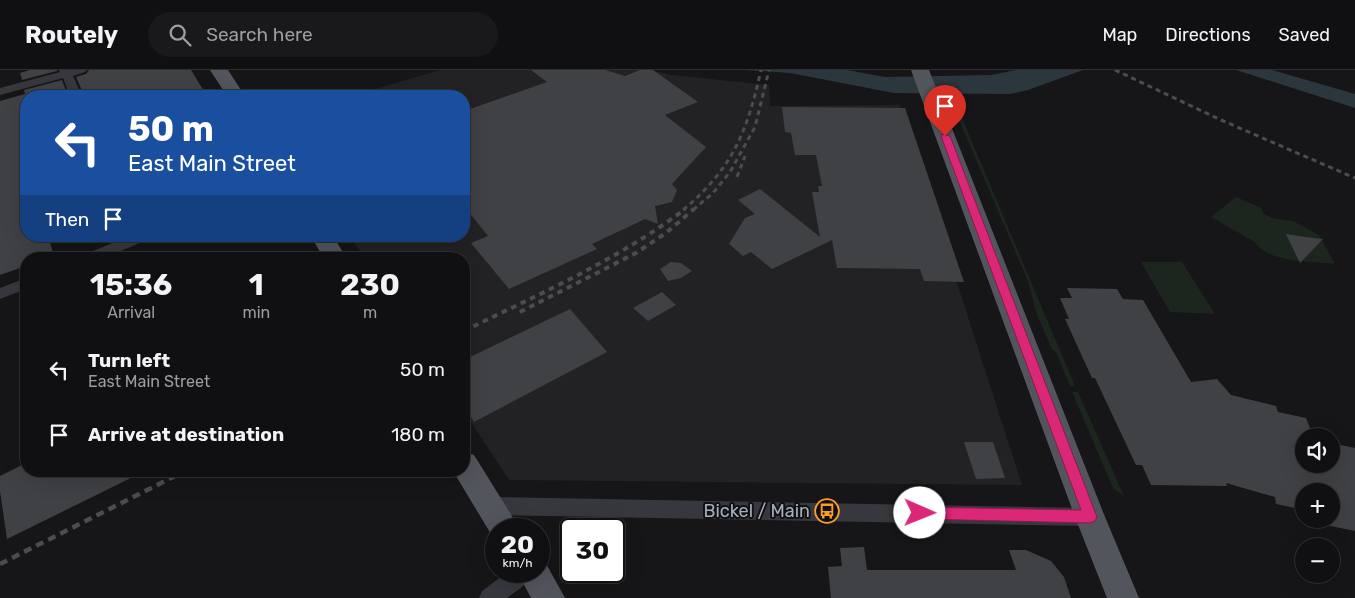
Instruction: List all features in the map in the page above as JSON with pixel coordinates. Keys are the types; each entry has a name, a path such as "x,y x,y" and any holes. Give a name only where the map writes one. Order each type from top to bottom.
{"main road":[{"path":"219,70 232,90"},
{"path":"920,71 1090,517 1123,598"},
{"path":"470,474 498,518"},
{"path":"540,583 549,598"}],"street":[{"path":"0,92 67,72 81,70"},
{"path":"67,72 74,90"},
{"path":"102,252 122,242"},
{"path":"0,294 20,286"},
{"path":"498,518 1090,517"},
{"path":"490,598 511,583"}],"shaded area":[{"path":"440,70 649,70 672,75 769,85 770,106 900,105 1022,485 509,480 470,420 470,252 360,252 354,242 470,242 470,90 372,90"},
{"path":"746,70 847,70 885,77 991,75 1016,70 1083,70 1028,90 1010,94 894,93 790,73"},
{"path":"1236,70 1272,70 1355,94 1355,108"},
{"path":"954,108 958,109 1075,386 1070,386 1056,352 1052,350 1036,312 1028,281"},
{"path":"1236,197 1261,208 1264,214 1272,218 1293,221 1319,235 1335,264 1291,260 1270,254 1261,249 1255,242 1211,217"},
{"path":"1141,262 1182,262 1215,314 1170,312"},
{"path":"1072,392 1078,392 1124,496 1113,488"}],"building":[{"path":"30,70 57,71 22,80 20,73"},
{"path":"89,70 191,70 203,90 82,90 76,77 86,74"},
{"path":"531,70 605,70 625,76 640,70 653,70 698,102 665,115 706,147 672,184 677,190 672,202 655,206 658,224 645,219 592,244 597,249 509,289 471,243 488,236 470,214 470,109 547,82"},
{"path":"62,80 66,90 24,90"},
{"path":"20,95 20,242 50,242 53,252 20,252 20,268 0,275 0,101"},
{"path":"782,107 905,108 964,282 924,281 920,269 837,268 832,240 772,269 751,252 743,256 729,244 745,218 755,214 738,200 760,189 820,237 812,192 819,192 818,186 822,186 816,155 795,155 791,133 785,132"},
{"path":"1286,234 1305,237 1323,239 1300,263"},
{"path":"671,262 681,263 692,271 681,278 668,281 660,269"},
{"path":"1067,288 1117,289 1123,299 1143,300 1191,382 1217,379 1231,395 1276,406 1278,412 1306,418 1310,428 1295,428 1295,473 1340,473 1340,445 1355,448 1355,531 1340,528 1340,483 1295,483 1295,508 1276,504 1275,497 1226,483 1227,486 1151,485 1142,465 1136,465 1095,378 1092,378 1065,319 1069,319 1060,298 1072,298"},
{"path":"662,292 676,305 648,321 633,308"},
{"path":"570,309 607,352 474,422 470,416 470,357"},
{"path":"964,442 993,442 1005,478 976,479"},
{"path":"20,466 20,477 133,477 7,539 0,491 0,476"},
{"path":"864,547 867,570 1016,570 1009,550 1026,550 1051,561 1064,577 1071,598 831,598 828,567 842,566 840,548"}],"railway":[{"path":"683,210 714,179 736,148 750,112 761,70"},
{"path":"693,210 713,193 730,172 755,127 769,70"},
{"path":"1115,70 1221,120 1355,178"},
{"path":"737,177 745,156"},
{"path":"470,328 578,275 633,244 685,209"},
{"path":"520,312 636,253 666,233 694,209"},
{"path":"0,564 173,477"}],"place":[{"name":"Bickel / Main","path":"827,511"}],"route":[{"path":"920,513 1090,517 945,136"}]}
